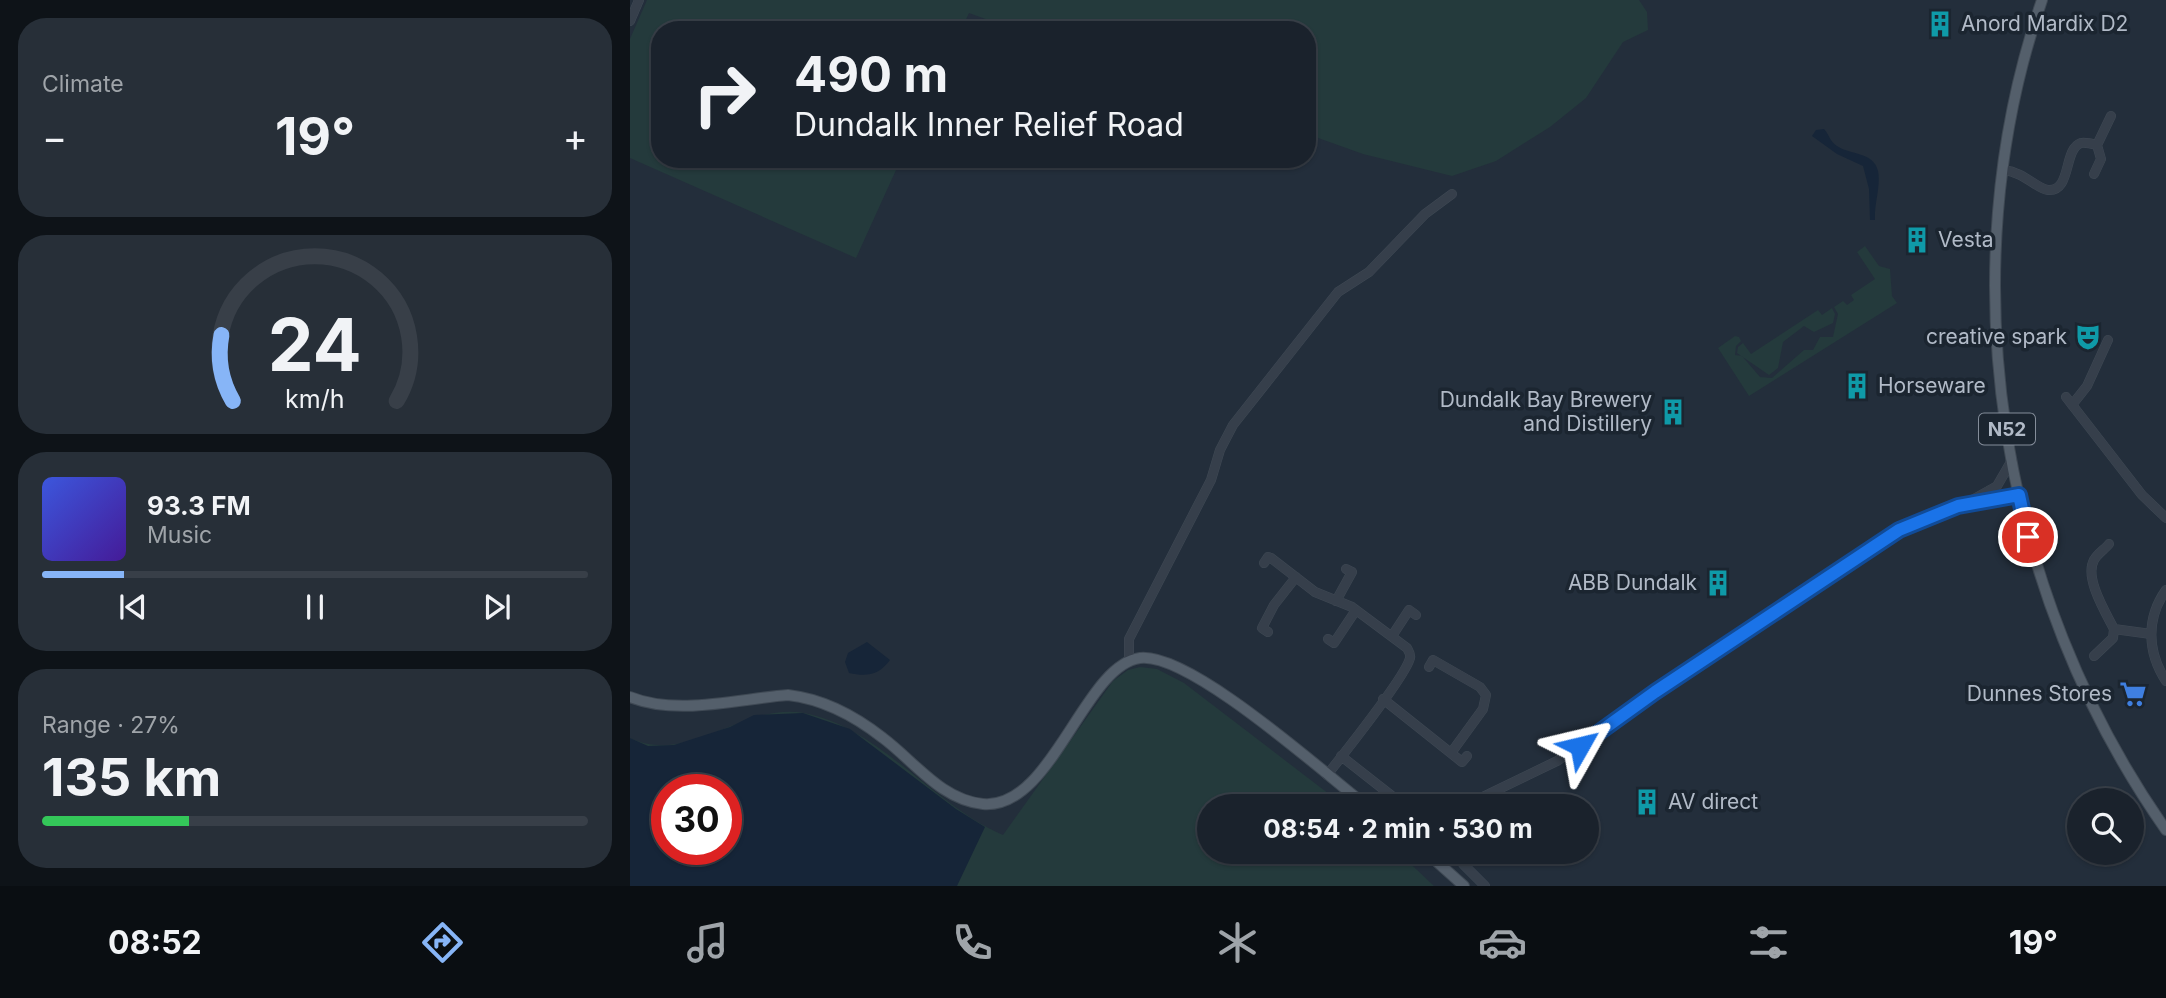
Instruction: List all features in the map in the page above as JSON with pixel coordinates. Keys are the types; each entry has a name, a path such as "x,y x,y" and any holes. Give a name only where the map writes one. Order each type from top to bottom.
{"main road":[{"name":"N52","path":"2042,0 2023,66 2004,170 1996,268 1996,333 2001,391 2019,495 2035,560 2074,667 2113,747 2166,830"},
{"path":"630,697 643,702 677,705 788,695 804,697 834,708 867,726 947,791 965,800 995,803 1010,798 1034,777 1111,675 1129,661 1153,659 1199,676 1351,794"},
{"path":"1439,864 1464,886"}],"street":[{"path":"630,21 639,0"},
{"path":"2094,174 2101,159 2097,145 2111,116"},
{"path":"2004,170 2021,172 2049,190 2060,185 2076,147 2081,143 2097,145"},
{"path":"1129,661 1129,639 1211,481 1220,450 1233,425 1338,292 1369,272 1425,214 1452,194"},
{"path":"2108,340 2087,386 2069,401 2142,495 2166,518"},
{"path":"1489,794 1557,761 1861,554 1918,520 1958,506 1997,486 2012,460"},
{"path":"1958,506 2019,495"},
{"path":"2094,656 2113,638 2113,629 2091,571 2094,561 2109,544"},
{"path":"1265,563 1268,556 1315,592 1356,610 1407,648 1410,660 1327,775"},
{"path":"1336,601 1352,572 1346,569"},
{"path":"1268,632 1262,628 1268,615 1296,578"},
{"path":"2166,590 2156,604 2151,629 2154,662 2166,681"},
{"path":"1328,639 1334,643 1356,610"},
{"path":"1392,636 1409,611 1416,615"},
{"path":"2113,629 2151,629"},
{"path":"1429,667 1433,660 1480,687 1486,695 1483,709 1451,753"},
{"path":"1383,699 1462,762 1467,756"},
{"path":"1341,756 1389,794"},
{"path":"1463,864 1485,886"},
{"path":"1464,886 1477,878"}],"green space":[{"path":"647,0 1639,0 1647,12 1648,30 1623,42 1586,98 1550,127 1496,161 1452,176 1363,154 1316,137 1316,21 991,21 969,13 965,21 651,21 651,167 630,158 630,39"},
{"path":"653,168 897,168 856,258"},
{"path":"1865,246 1879,266 1890,269 1892,296 1897,303 1749,396 1718,348 1735,336 1739,337 1741,341 1736,346 1735,355 1742,356 1760,377 1772,378 1804,350 1813,350 1820,337 1833,337 1838,314 1834,307 1843,301 1847,305 1854,300 1851,295 1875,279 1857,252"},
{"path":"1832,308 1835,314 1833,323 1814,332 1804,326 1783,342 1778,368 1769,375 1737,353 1738,347 1743,343 1751,354 1818,310 1822,315"},
{"path":"1140,667 1157,669 1184,683 1329,794 1197,794 1197,864 1411,864 1434,886 630,886 630,738 652,745 674,744 759,716 781,712 804,713 831,721 857,734 977,822 1003,835 1113,681 1128,670"}],"water":[{"path":"1824,129 1837,146 1867,157 1876,165 1879,183 1875,220 1870,220 1869,189 1863,166 1837,154 1812,136 1816,130"},
{"path":"867,642 890,660 872,674 849,673 845,662 848,653"},
{"path":"803,713 850,729 956,809 985,827 957,886 630,886 630,738 648,746 674,745 730,727 754,715"}],"place":[{"name":"Anord Mardix D2","path":"1940,24"},
{"name":"Vesta","path":"1917,240"},
{"name":"creative spark","path":"2088,337"},
{"name":"Horseware","path":"1857,386"},
{"name":"Dundalk Bay Brewery and Distillery","path":"1673,412"},
{"name":"ABB Dundalk","path":"1718,583"},
{"name":"Dunnes Stores","path":"2133,694"},
{"name":"AV direct","path":"1647,802"}],"route":[{"path":"1580,746 1851,560 1918,520 1958,506 2019,495 2028,537"}]}
